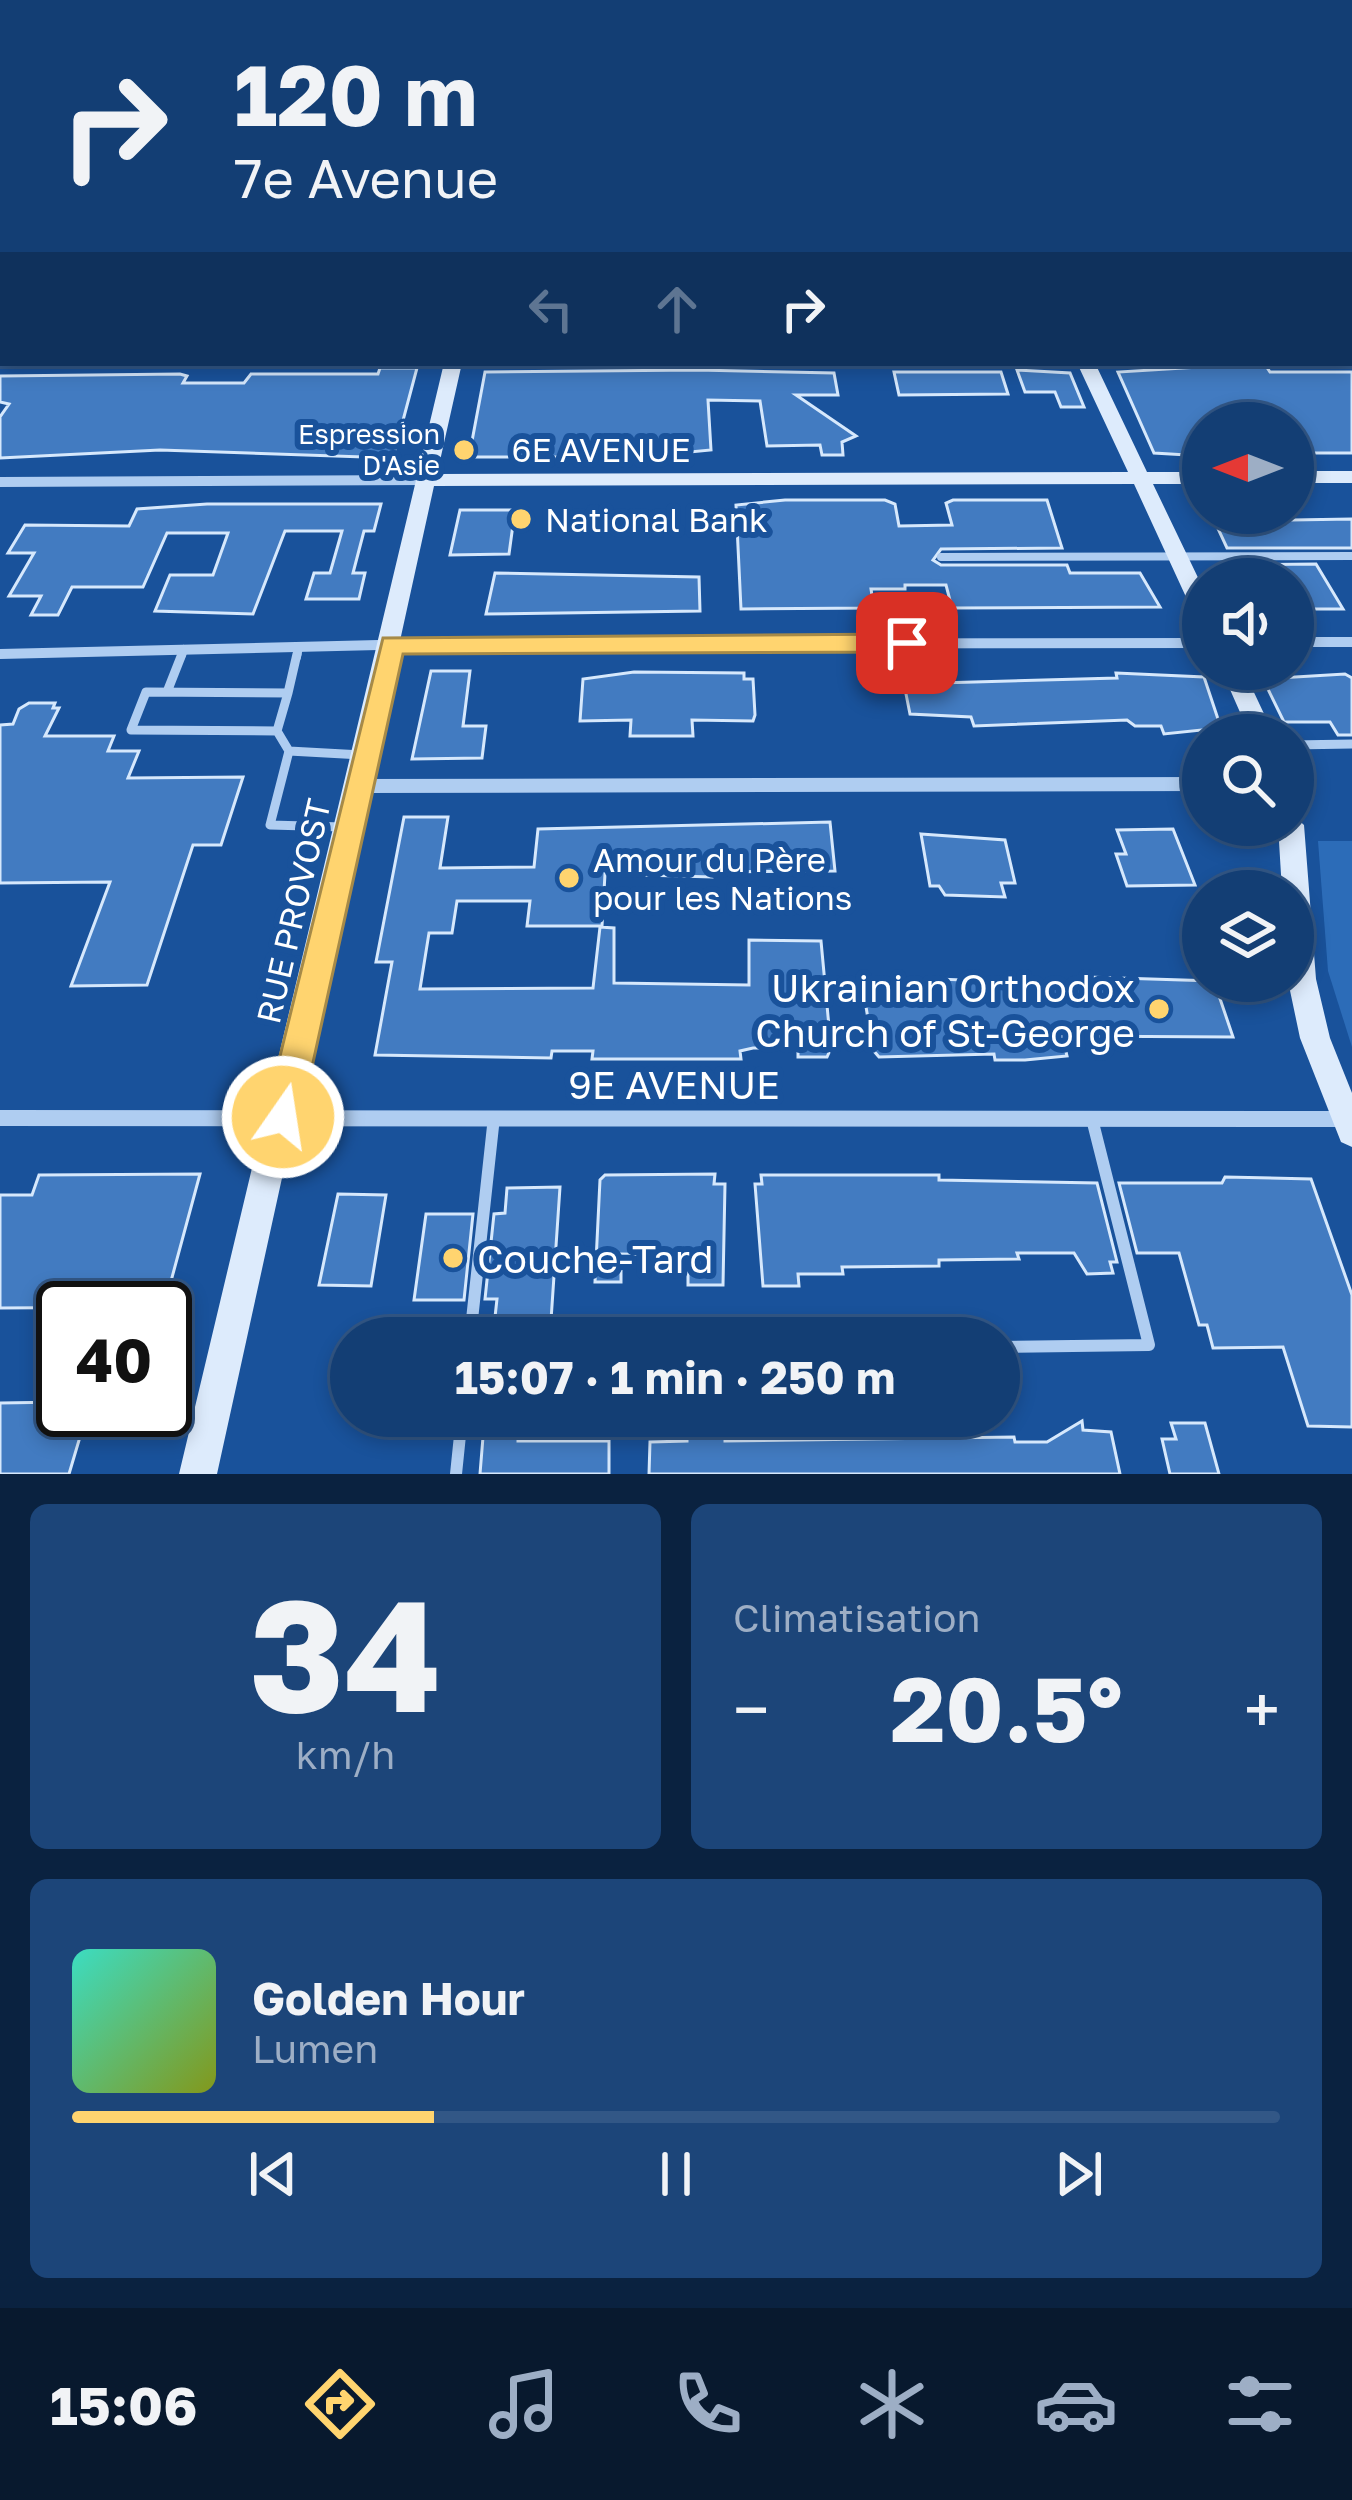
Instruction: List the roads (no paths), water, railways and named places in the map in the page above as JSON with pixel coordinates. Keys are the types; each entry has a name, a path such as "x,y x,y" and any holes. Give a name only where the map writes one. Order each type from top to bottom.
{"street":[{"name":"RUE PROVOST","path":"198,1474 392,645 452,366"},
{"path":"1087,366 1182,565"},
{"path":"1314,477 1352,477"},
{"name":"6E AVENUE","path":"0,482 1182,478"},
{"path":"1314,642 1352,642"},
{"path":"0,654 392,645 1182,643"},
{"path":"362,770 1182,784"},
{"path":"1292,846 1302,979 1315,1038 1350,1125"},
{"name":"9E AVENUE","path":"0,1118 1092,1118 1350,1125"}],"lane":[{"path":"940,557 1352,556"},
{"path":"299,647 277,731 290,752 362,770"},
{"path":"167,692 184,650"},
{"path":"277,731 131,730 146,692 287,693"},
{"path":"1314,745 1352,745"},
{"path":"290,752 270,825 349,827"},
{"path":"472,1317 494,1116"},
{"path":"1020,1347 1149,1345 1092,1118"},
{"path":"456,1474 460,1437"}],"place":[{"name":"Espression D'Asie","path":"464,450"},
{"name":"National Bank","path":"521,519"},
{"name":"Amour du Père pour les Nations","path":"569,878"},
{"name":"Ukrainian Orthodox Church of St-George","path":"1159,1009"},
{"name":"Couche-Tard","path":"453,1258"}]}
